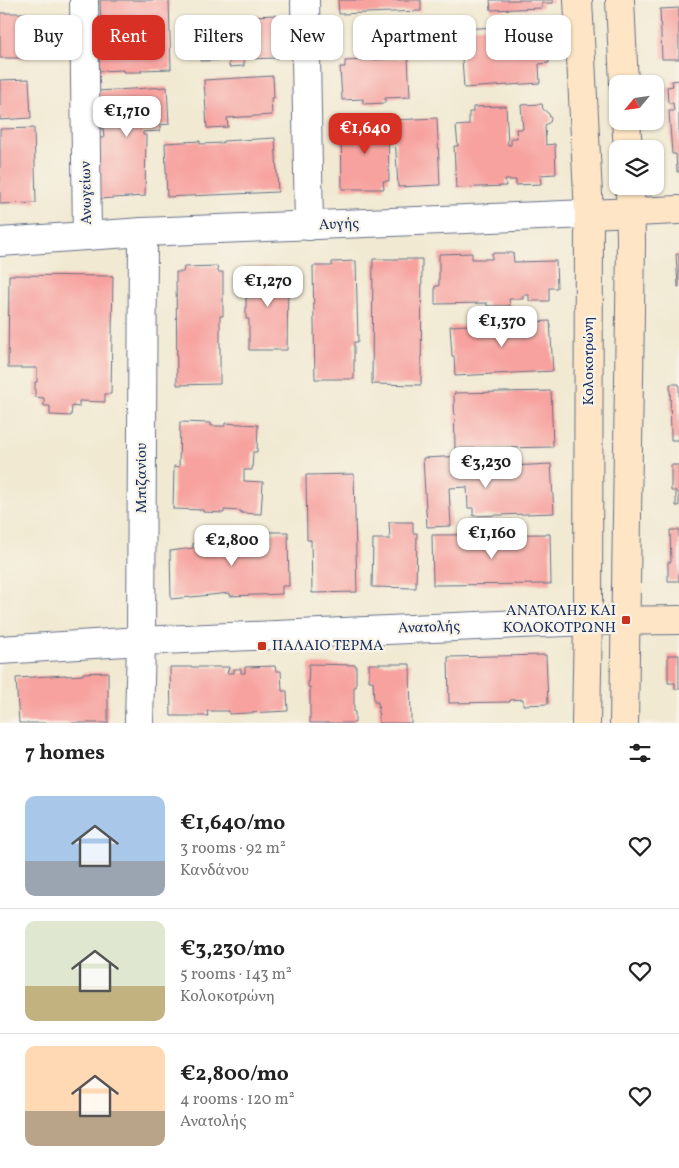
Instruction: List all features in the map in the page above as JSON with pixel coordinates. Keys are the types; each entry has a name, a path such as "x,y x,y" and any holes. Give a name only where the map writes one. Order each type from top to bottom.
{"street":[{"name":"Ανωγείων","path":"84,0 87,236"},
{"path":"305,0 309,226"},
{"name":"Κολοκοτρώνη","path":"578,0 589,214 586,723"},
{"path":"620,0 624,75"},
{"name":"Αυγής","path":"0,242 143,232 589,214 630,199 679,210"},
{"path":"624,723 630,199"},
{"name":"Μπιζανίου","path":"139,723 143,232"},
{"name":"Ανατολής","path":"0,650 141,641 626,620 679,620"}],"building":[{"path":"100,0 169,0 171,69 141,70 142,72 123,72 123,70 99,71 99,60 165,60 165,15 101,15"},
{"path":"338,0 421,0 421,11 339,14"},
{"path":"490,0 553,0 553,3 542,3 542,8 491,10"},
{"path":"679,8 679,59 662,59 660,9"},
{"path":"0,13 26,13 26,15 15,15 15,58 0,58"},
{"path":"271,15 271,58 261,58 261,16"},
{"path":"476,28 486,28 486,60 549,60 549,63 539,64 540,83 464,88 462,60 476,60"},
{"path":"229,60 244,60 244,66 229,67"},
{"path":"408,60 410,97 385,98 385,103 363,104 363,99 342,100 340,67 345,67 345,61"},
{"path":"273,76 274,98 271,98 272,115 227,118 228,127 207,128 204,80"},
{"path":"29,79 31,118 0,120 0,80"},
{"path":"679,80 679,172 677,172 676,154 672,154 669,111 674,111 673,103 668,103 667,87 673,86 672,81"},
{"path":"167,87 169,124 160,125 160,131 143,132 143,135 146,135 145,196 98,199 96,138 104,138 103,128 99,128 97,91"},
{"path":"542,104 543,109 549,114 551,119 545,125 546,145 555,144 556,174 540,175 541,184 516,185 516,180 505,180 506,186 456,188 454,146 458,146 456,126 469,125 469,112 473,112 473,107 506,106 508,145 511,145 511,138 517,138 516,129 523,129 521,105"},
{"path":"437,118 440,185 398,187 394,120"},
{"path":"384,120 385,126 388,126 389,181 383,181 384,189 342,189 341,121"},
{"path":"34,128 36,203 0,204 0,129"},
{"path":"275,138 278,192 167,197 165,143 200,141 200,144 223,143 223,141"},
{"path":"472,253 472,259 492,259 492,253 513,253 514,262 556,261 557,288 549,288 549,301 529,301 529,295 523,295 523,299 509,299 510,306 487,306 487,303 435,304 435,286 439,286 439,254"},
{"path":"676,254 679,254 679,287 678,287"},
{"path":"373,259 422,259 421,385 372,384"},
{"path":"356,261 358,342 354,342 354,379 315,379 313,266 332,266 332,262"},
{"path":"217,266 218,272 223,272 223,316 220,316 220,384 177,385 176,272 183,272 184,267"},
{"path":"246,267 290,268 287,350 249,350 249,319 246,319 246,297 249,297 249,282 246,282"},
{"path":"9,275 113,276 111,394 105,394 105,402 79,401 79,407 72,406 71,416 50,415 50,406 44,406 44,398 35,397 37,368 8,368"},
{"path":"550,321 553,371 455,376 450,326"},
{"path":"670,384 679,384 679,440 671,440"},
{"path":"551,391 553,447 455,449 454,393"},
{"path":"180,422 211,423 211,426 225,426 225,423 258,425 257,452 253,452 252,470 244,470 244,481 263,482 261,514 224,510 224,513 173,509 174,466 179,467"},
{"path":"465,456 466,475 471,475 471,468 551,464 554,513 473,516 473,508 468,508 467,487 449,488 451,526 427,527 423,458"},
{"path":"671,465 679,465 679,506 676,506 676,491 671,491"},
{"path":"354,474 357,592 312,593 311,540 307,540 306,475"},
{"path":"389,522 413,522 413,533 417,533 416,588 372,587 373,539 390,539"},
{"path":"670,530 679,530 679,581 668,581 668,562 671,562"},
{"path":"231,532 288,532 289,586 282,586 282,594 230,596 230,593 171,599 170,551 193,548 193,543 224,542 225,550 231,549"},
{"path":"550,534 551,584 433,585 432,535"},
{"path":"546,655 548,704 523,705 523,699 510,700 510,702 449,703 448,657"},
{"path":"668,655 679,655 679,689 675,689 675,683 668,683"},
{"path":"309,664 356,665 356,687 354,687 355,723 310,723"},
{"path":"369,664 410,664 411,723 379,723 378,702 374,702 373,681 369,681"},
{"path":"275,666 276,671 281,671 282,691 287,691 288,711 229,714 229,711 207,711 208,716 171,716 170,667 229,667 227,673 234,673 234,669 241,669 241,673 245,673 245,667"},
{"path":"108,672 108,723 19,723 16,678"}],"place":[{"name":"ΑΝΑΤΟΛΗΣ ΚΑΙ ΚΟΛΟΚΟΤΡΩΝΗ","path":"626,620"},
{"name":"ΠΑΛΑΙΟ ΤΕΡΜΑ","path":"262,646"}]}
